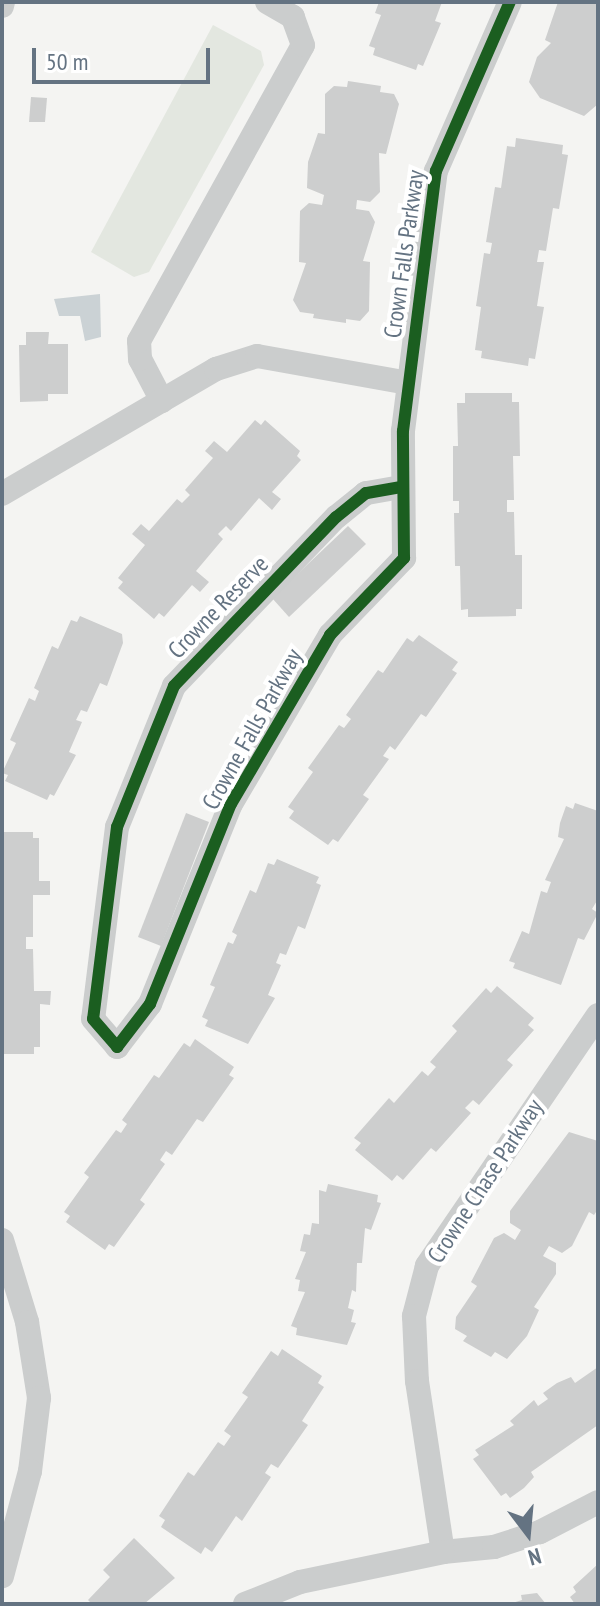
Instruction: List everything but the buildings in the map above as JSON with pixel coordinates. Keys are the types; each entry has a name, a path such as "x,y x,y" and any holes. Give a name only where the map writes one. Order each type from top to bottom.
{"street":[{"path":"162,401 140,359 139,341 303,45 293,17 267,2"},
{"name":"Crown Falls Parkway","path":"408,383 436,171 510,2"},
{"path":"2,494 216,369 257,356 408,383 401,487"},
{"name":"Crowne Falls Parkway","path":"117,1047 150,1004 231,804 330,635 404,558 401,487"},
{"name":"Crowne Reserve","path":"117,1047 93,1019 117,827 174,686 336,517 366,493 401,487"},
{"name":"Crowne Chase Parkway","path":"443,1552 417,1381 414,1316 427,1266 598,1015"},
{"path":"2,1240 27,1322 39,1398 30,1471 2,1576"},
{"path":"245,1604 300,1582 517,1539 598,1502"}],"shaded area":[{"path":"213,25 261,51 264,65 149,272 134,277 91,252"},
{"path":"100,294 101,337 85,341 80,316 59,316 54,299"}],"cycle path":[{"path":"401,487 366,493 336,517 174,686 117,827 93,1019 117,1047 150,1004 231,804 330,635 404,558 403,431 436,171 510,2"}]}
